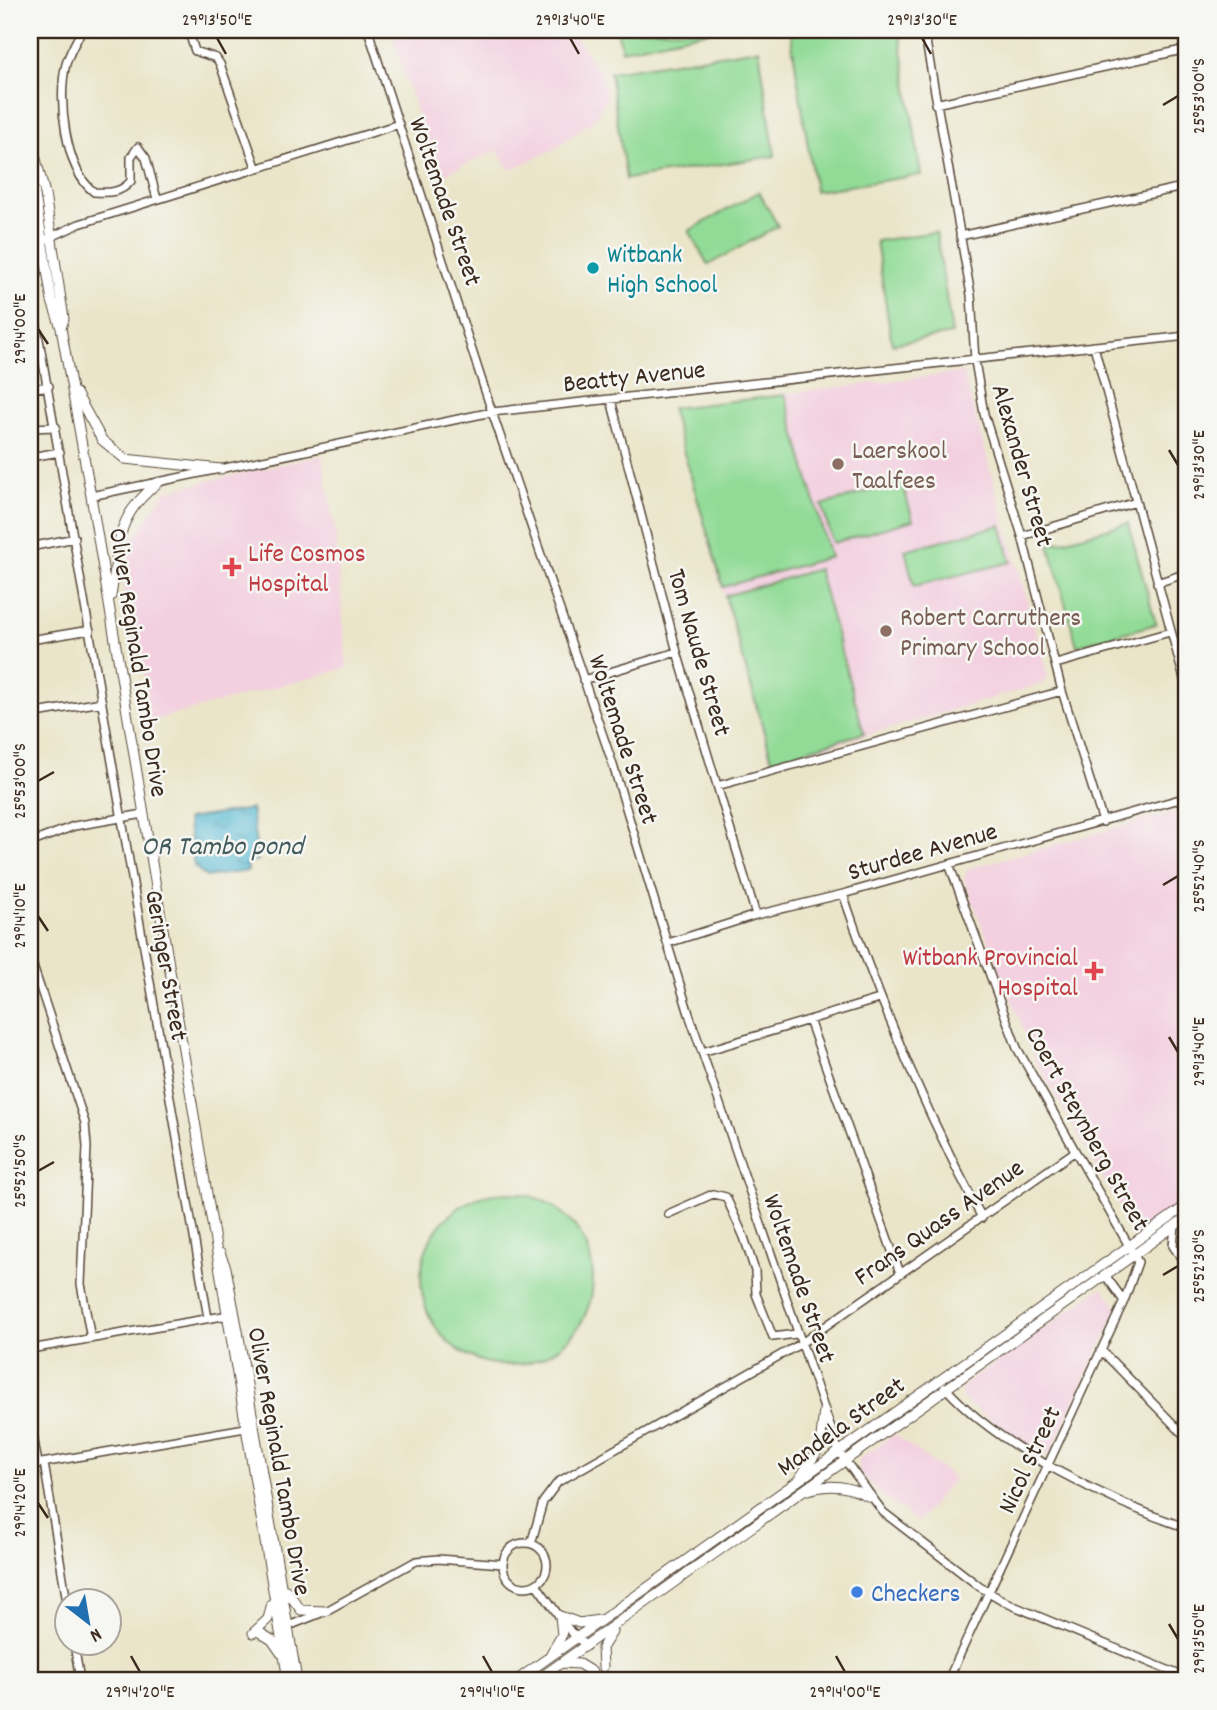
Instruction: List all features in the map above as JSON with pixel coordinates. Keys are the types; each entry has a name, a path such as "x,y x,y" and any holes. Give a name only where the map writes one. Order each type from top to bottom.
{"main road":[{"name":"Oliver Reginald Tambo Drive","path":"30,136 52,235 64,319 61,328"},
{"name":"Oliver Reginald Tambo Drive","path":"30,136 42,241 52,301 61,328 110,605 219,1251 219,1271 230,1315 280,1579 288,1680"},
{"path":"71,386 102,440 125,459 221,469"},
{"path":"110,605 122,525 137,499 159,482"},
{"name":"Mandela Street","path":"517,1680 796,1483 842,1457 946,1389 1105,1275 1187,1205"},
{"name":"Mandela Street","path":"537,1680 803,1491 940,1380 1132,1250 1187,1217"},
{"path":"796,1483 820,1447 824,1410"},
{"name":"Oliver Reginald Tambo Drive","path":"250,1427 274,1598 297,1680"},
{"path":"803,1491 835,1485 852,1487 870,1497"},
{"path":"280,1579 298,1608 309,1612 326,1611"},
{"path":"274,1598 268,1619 256,1633 272,1640 285,1661"},
{"path":"547,1660 562,1635 560,1616 583,1623 607,1617"},
{"path":"603,1667 603,1644 623,1621"},
{"path":"562,1663 579,1664 592,1672"}],"street":[{"path":"82,30 65,65 67,145 75,171 94,192 110,194 131,181 131,157 138,147 146,158 156,199"},
{"path":"188,30 195,51 216,58 220,64 256,167"},
{"name":"Woltemade Street","path":"369,30 492,412 612,762 702,1052 796,1334 842,1457 870,1497 901,1527 990,1594 1187,1678"},
{"name":"Alexander Street","path":"924,30 971,295 975,361 984,414 1022,536 1062,691 1103,822"},
{"path":"935,104 1187,49"},
{"path":"30,247 52,235 156,199 399,124"},
{"path":"960,236 1187,186"},
{"name":"Geringer Street","path":"30,288 208,1318"},
{"name":"Beatty Avenue","path":"91,496 492,412 1187,336"},
{"path":"1094,346 1187,690"},
{"path":"30,389 49,386"},
{"name":"Tom Naude Street","path":"611,400 677,652 756,915"},
{"path":"30,428 55,427"},
{"path":"30,457 60,452"},
{"path":"1022,536 1136,502"},
{"path":"30,547 75,538"},
{"path":"1157,583 1187,573"},
{"path":"30,640 90,630"},
{"path":"1056,664 1170,632"},
{"path":"583,680 677,652"},
{"path":"717,786 1062,691"},
{"path":"30,714 102,702"},
{"name":"Sturdee Avenue","path":"668,943 756,915 843,894 1187,797"},
{"path":"30,843 74,826 144,814"},
{"name":"Coert Steynberg Street","path":"949,863 1017,1048 1132,1250"},
{"path":"843,894 879,999 933,1123 982,1218"},
{"path":"30,957 85,1122 87,1147 81,1284 91,1339"},
{"path":"702,1052 879,999"},
{"path":"808,1020 900,1273"},
{"name":"Frans Quass Avenue","path":"531,1544 544,1502 554,1486 800,1343 1074,1152"},
{"path":"668,1214 713,1194 726,1197 751,1260 756,1294 773,1337 796,1334"},
{"path":"1176,1225 1173,1246 1187,1266"},
{"name":"Nicol Street","path":"948,1680 1124,1301 1138,1262 1132,1250"},
{"path":"1105,1275 1124,1301"},
{"path":"30,1349 230,1315"},
{"path":"1101,1350 1187,1438"},
{"path":"940,1380 946,1389 1009,1440 1048,1465 1150,1515 1187,1528"},
{"path":"30,1417 37,1464 64,1588"},
{"path":"37,1464 250,1427"},
{"path":"523,1543 531,1544 544,1553 547,1563 545,1574 536,1584 515,1585 506,1576 503,1564 509,1549 523,1543"},
{"path":"284,1628 326,1611 416,1561 438,1559 503,1564"},
{"path":"536,1584 582,1649"},
{"path":"76,1658 80,1680"}],"shaded area":[{"path":"390,30 571,30 601,74 607,98 592,121 554,149 510,170 497,150 438,177"},
{"path":"963,372 1048,676 1041,684 771,763 671,408"},
{"name":"Life Cosmos Hospital","path":"322,455 336,538 347,668 150,721 141,659 123,589 130,544 166,491"},
{"name":"Witbank Provincial Hospital","path":"1187,808 1187,1199 1136,1235 1036,1062 964,880 967,869"},
{"path":"1102,1287 1118,1307 1051,1453 1040,1457 962,1399 961,1387"},
{"path":"894,1434 954,1478 918,1522 879,1493 859,1472 859,1459"}],"green space":[{"path":"617,30 715,30 622,50"},
{"path":"790,30 899,30 921,175 815,191"},
{"path":"759,49 775,156 626,179 610,72"},
{"path":"759,192 778,226 708,265 689,231"},
{"path":"936,232 952,334 892,344 876,241"},
{"path":"785,395 830,557 723,587 671,408"},
{"path":"902,482 913,520 833,543 822,505"},
{"path":"1128,523 1156,624 1077,646 1049,545"},
{"path":"1001,525 1011,562 914,586 905,550"},
{"path":"818,569 864,733 772,760 725,596"},
{"path":"507,1193 540,1200 568,1218 586,1246 593,1279 586,1312 568,1340 540,1358 507,1365 474,1358 446,1340 428,1312 421,1279 428,1246 446,1218 474,1200"}],"water":[{"name":"OR Tambo pond","path":"251,809 258,860 247,862 248,871 206,877 194,866 187,819"}],"place":[{"name":"Witbank High School","path":"593,268"},
{"name":"Laerskool Taalfees","path":"838,464"},
{"name":"Life Cosmos Hospital","path":"232,567"},
{"name":"Robert Carruthers Primary School","path":"886,631"},
{"name":"Witbank Provincial Hospital","path":"1094,971"},
{"name":"Checkers","path":"857,1592"}]}
